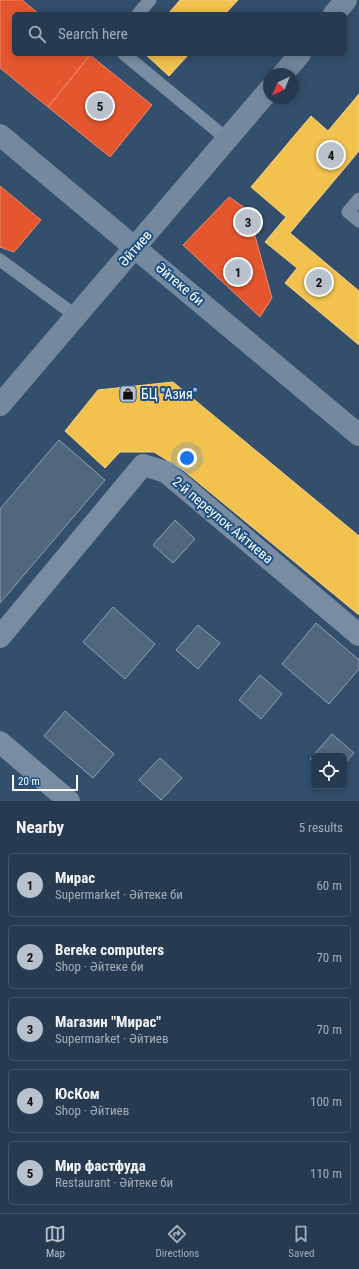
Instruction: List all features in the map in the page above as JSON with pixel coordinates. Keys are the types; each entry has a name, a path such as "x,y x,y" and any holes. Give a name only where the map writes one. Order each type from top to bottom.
{"street":[{"path":"336,12 346,0"},
{"path":"288,68 298,56"},
{"name":"Әйтиев","path":"0,405 263,97"},
{"name":"Әйтеке би","path":"0,135 359,435"},
{"name":"2-й переулок Айтиева","path":"0,637 143,465 166,472 359,635"},
{"path":"0,742 69,801"}],"lane":[{"path":"140,12 150,0"},
{"path":"126,56 227,139"},
{"path":"359,199 348,212 359,221"},
{"path":"0,260 76,316"}],"building: Homes":[{"path":"180,0 238,0 227,12 170,12"},
{"path":"147,56 187,56 169,76"},
{"path":"359,94 359,151 290,233 359,291 359,345 285,283 297,268 265,242 286,217 251,187 311,116 328,131"},
{"path":"173,382 359,536 359,615 183,470 154,452 120,452 105,468 65,431 98,390"}],"building: Shops":[{"path":"0,0 22,0 37,12 12,12 12,56 89,56 48,107 0,68"},
{"path":"89,56 91,56 152,105 110,157 48,107"},
{"path":"0,186 41,220 14,252 0,247"},
{"path":"229,197 248,210 272,298 260,317 183,245"}],"building: Other":[{"path":"59,440 105,480 0,603 0,509"},
{"path":"175,520 195,539 173,563 153,545"},
{"path":"113,607 155,644 125,679 83,642"},
{"path":"316,623 359,660 359,669 329,704 282,664"},
{"path":"198,625 220,643 198,669 176,650"},
{"path":"260,675 282,694 261,719 239,700"},
{"path":"65,711 114,754 93,778 44,736"},
{"path":"332,734 354,753 347,761 347,753 315,753"},
{"path":"160,758 182,778 161,800 139,780"}],"place":[{"name":"Мир фастфуда","path":"100,106"},
{"name":"ЮсКом","path":"331,155"},
{"name":"Магазин \"Мирас\"","path":"248,222"},
{"name":"Мирас","path":"238,272"},
{"name":"Bereke computers","path":"319,282"},
{"name":"БЦ \"Азия\"","path":"128,394"}]}
